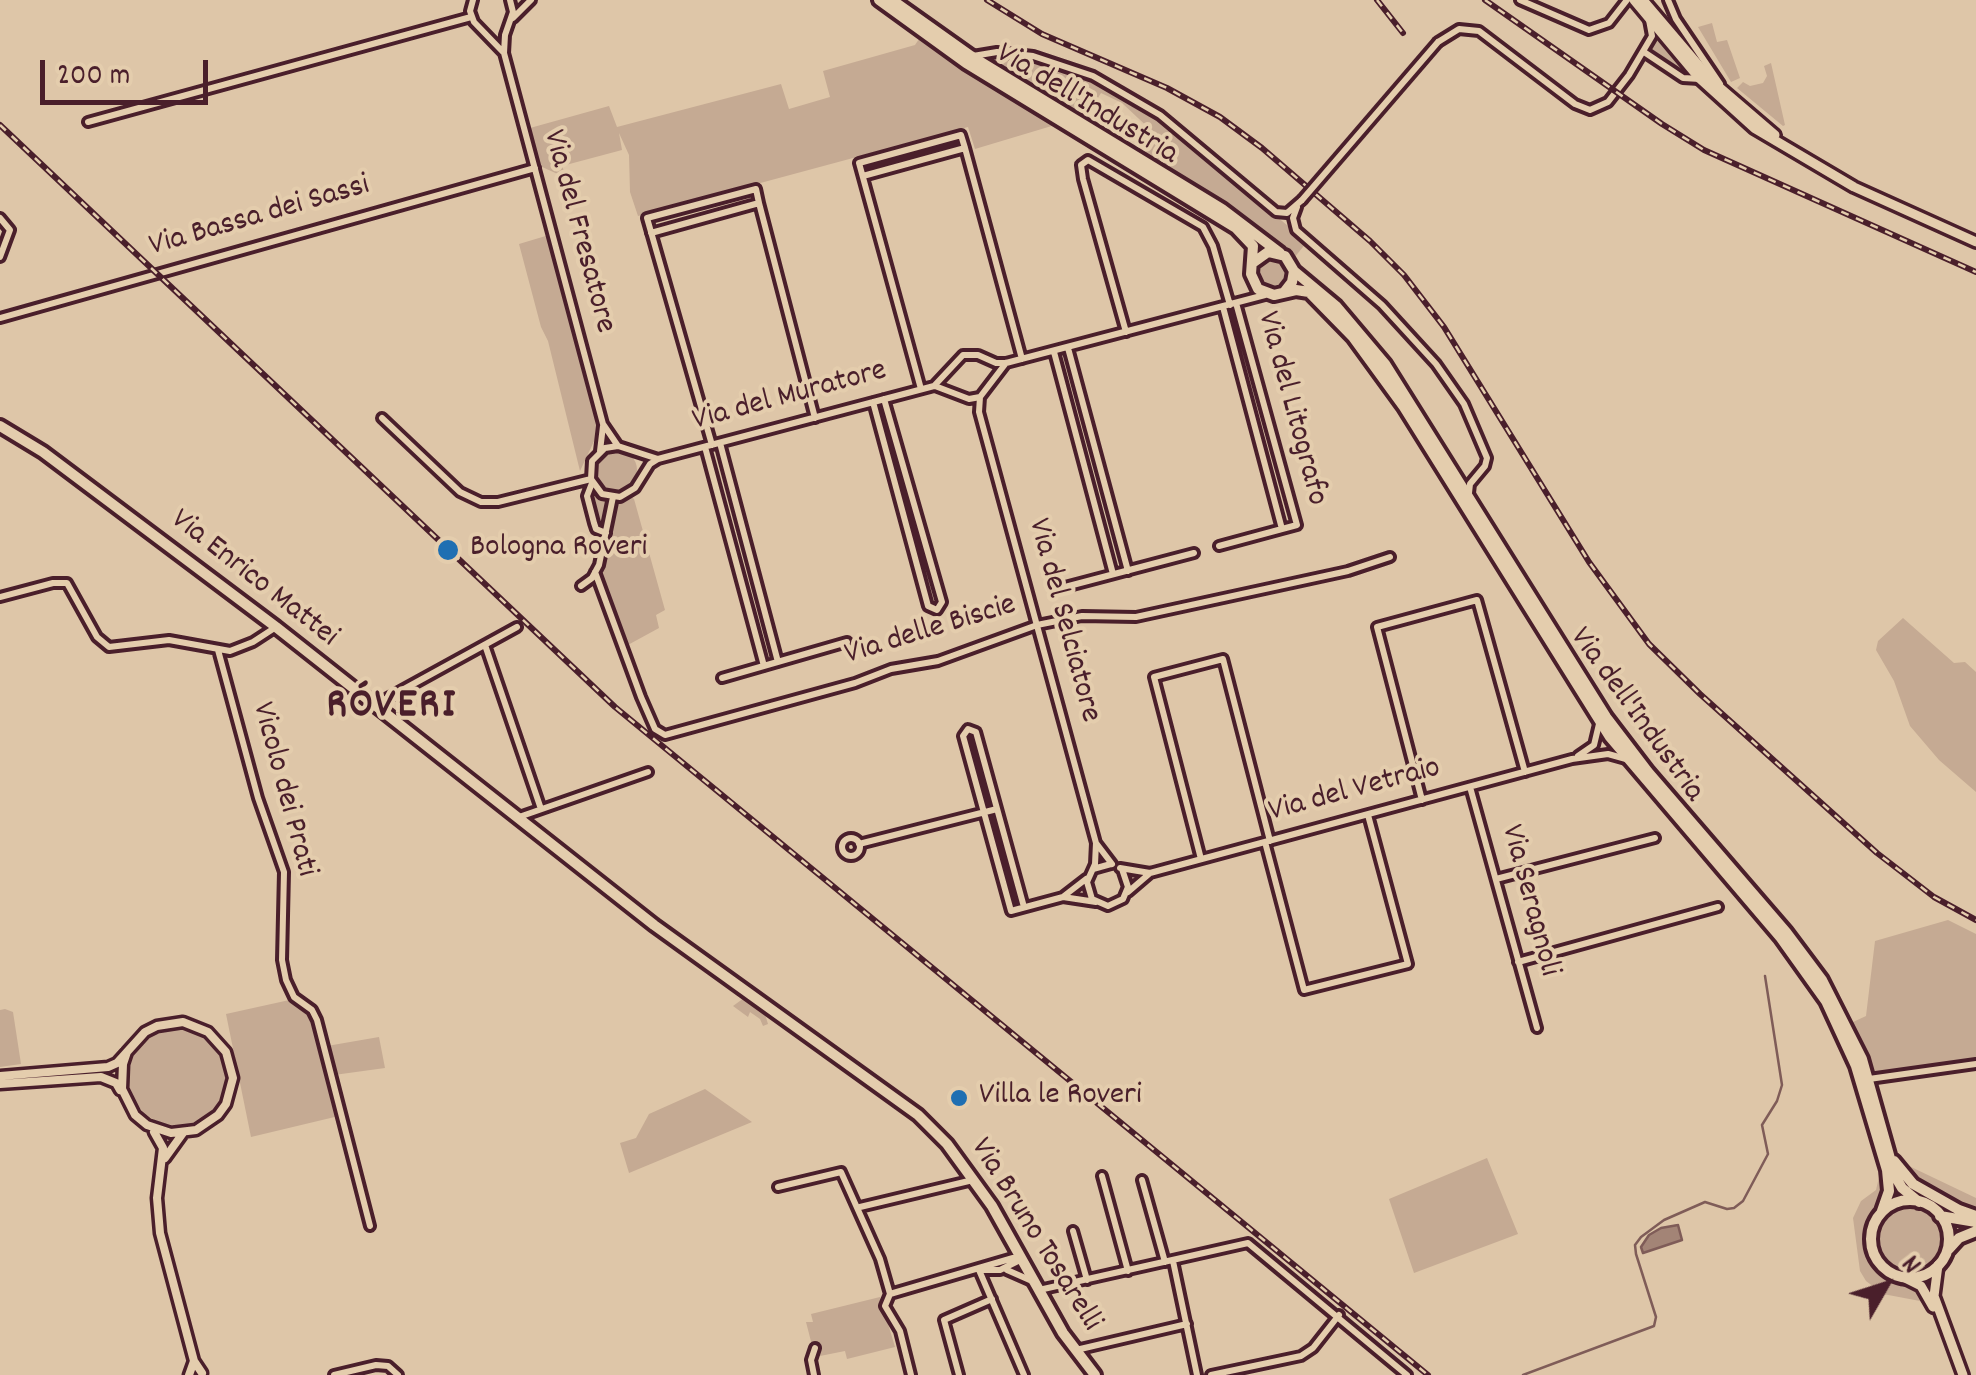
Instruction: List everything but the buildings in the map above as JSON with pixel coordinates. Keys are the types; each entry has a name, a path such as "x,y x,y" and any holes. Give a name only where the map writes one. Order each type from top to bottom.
{"main road":[{"name":"Via dell'Industria","path":"879,0 966,62 1236,228 1252,243 1254,262"},
{"name":"Via dell'Industria","path":"892,0 971,56 1222,209 1280,253"},
{"path":"1630,0 1700,79 1754,128 1885,202 1976,242"},
{"path":"1643,0 1729,97 1804,158"},
{"path":"1268,252 1280,253 1294,271 1292,282 1274,294 1258,290 1252,280 1254,262 1268,252"},
{"name":"Via dell'Industria","path":"1294,271 1336,306 1385,364 1630,762 1781,938 1826,1001 1856,1066 1887,1170 1889,1191 1882,1212"},
{"name":"Via dell'Industria","path":"1274,294 1296,290 1313,294 1375,364 1598,719 1811,964 1844,1018 1869,1079 1898,1182 1918,1202"},
{"name":"Via Enrico Mattei","path":"0,426 43,452 276,627 666,933 929,1125"},
{"name":"Via Bruno Tosarelli","path":"929,1125 974,1180 1075,1350 1095,1375"},
{"path":"1890,1151 1913,1184 1976,1219"},
{"path":"1960,1375 1928,1297 1917,1283 1880,1264 1872,1247 1872,1228 1882,1212 1899,1202 1918,1202 1940,1216 1976,1219"},
{"path":"1940,1216 1947,1230 1946,1254"},
{"path":"1905,1278 1923,1276 1938,1266 1959,1238 1976,1231"},
{"path":"1938,1266 1934,1296 1960,1375"}],"street":[{"path":"88,122 471,17 473,0"},
{"name":"Via del Fresatore","path":"510,0 504,52 603,424 618,446"},
{"path":"484,30 496,31 510,22 530,0"},
{"path":"1520,0 1589,30 1610,23 1630,0"},
{"path":"1668,0 1676,19 1729,97"},
{"name":"Via del Fresatore","path":"471,17 504,52"},
{"path":"1471,501 1469,487 1487,458 1464,404 1436,364 1392,315 1296,230 1292,218 1300,203 1438,42 1458,28 1479,31 1575,104 1590,110 1610,100 1644,52 1652,36 1648,20"},
{"path":"971,56 997,52 1033,56 1092,76 1160,115 1276,212 1284,213 1300,203"},
{"path":"1644,52 1683,78 1700,79"},
{"path":"921,389 859,163 961,136 1022,360"},
{"path":"863,176 965,148"},
{"path":"1126,333 1083,179 1081,165 1088,160 1203,227 1233,304"},
{"name":"Via Bassa dei Sassi","path":"0,318 535,168"},
{"path":"778,662 749,552 713,445 647,218 756,189 815,418"},
{"path":"650,232 760,203"},
{"path":"0,218 10,230 0,257"},
{"path":"1233,304 1251,289 1252,280"},
{"path":"1006,363 980,397 968,399 955,393 949,383 948,371 963,355 1006,363 1022,360 1274,294"},
{"name":"Via del Litografo","path":"1233,304 1297,525 1282,529 1252,414 1233,304"},
{"path":"1068,348 1128,571"},
{"path":"1054,352 1113,574"},
{"path":"985,359 993,380"},
{"name":"Via del Muratore","path":"934,386 948,371"},
{"name":"Via del Muratore","path":"632,452 658,459 934,386 955,393"},
{"name":"Via del Selciatore","path":"980,397 979,412 1096,843 1091,873"},
{"path":"873,402 928,606 937,610 942,602 884,399"},
{"name":"Via del Selciatore","path":"968,399 979,412"},
{"path":"1252,414 1266,410"},
{"path":"382,418 460,492 481,502 498,502 591,481"},
{"name":"Via del Fresatore","path":"600,451 603,424"},
{"path":"713,445 734,555 764,666"},
{"path":"591,481 602,494 613,497 631,492 640,477 640,463 632,452 618,446 600,451 592,461 587,496 596,528 606,533"},
{"name":"Via del Muratore","path":"640,477 658,459"},
{"path":"581,586 596,572 613,497"},
{"path":"902,506 914,503"},
{"path":"1218,546 1282,529"},
{"path":"734,555 749,552"},
{"path":"1065,587 1194,553"},
{"name":"Via delle Biscie","path":"596,572 640,697 656,729 665,735 891,669 954,656 1038,624 1082,616 1136,617 1390,557"},
{"path":"0,597 52,583 68,583 97,637 109,647 169,640 194,642 218,650 241,647 276,627"},
{"path":"1422,800 1377,627 1477,600 1525,772"},
{"path":"374,706 517,627"},
{"path":"722,678 847,642"},
{"path":"485,645 540,810"},
{"name":"Vicolo dei Prati","path":"218,650 258,798 284,872 282,960 286,980 294,997 312,1010 317,1020 370,1226"},
{"path":"1202,859 1154,677 1223,659 1304,990 1408,964 1368,814"},
{"path":"1589,750 1599,733 1598,719"},
{"path":"1024,907 976,732 968,729 963,736 1011,911 1063,897 1114,905 1126,894 1128,880 1116,866 1091,873 1063,897"},
{"path":"1600,754 1614,738"},
{"name":"Via del Vetraio","path":"1572,759 1614,738"},
{"name":"Via del Vetraio","path":"1126,894 1150,873 1572,759 1616,754 1630,762"},
{"path":"518,817 648,772"},
{"name":"Via Seragnoli","path":"1470,787 1538,1028"},
{"path":"859,844 997,808"},
{"path":"1496,879 1655,838"},
{"name":"Via del Selciatore","path":"1096,843 1116,866"},
{"name":"Via del Vetraio","path":"1116,866 1150,873"},
{"path":"1091,873 1088,894 1096,902"},
{"path":"1518,962 1718,908"},
{"path":"0,1076 101,1068 117,1063 145,1032 170,1022 196,1026 218,1041 231,1065 231,1092 226,1104 208,1124 183,1133 147,1125"},
{"path":"126,1102 121,1077 127,1052"},
{"path":"1869,1079 1976,1064"},
{"path":"0,1084 101,1076 116,1083 126,1102 159,1138 162,1167 157,1215 199,1374"},
{"path":"162,1167 172,1144 183,1133"},
{"path":"778,1187 841,1172 880,1258 890,1294 886,1306 900,1330 911,1375"},
{"path":"1102,1176 1128,1271"},
{"path":"860,1207 974,1180"},
{"path":"1142,1180 1187,1324 1197,1375"},
{"path":"1073,1232 1088,1280"},
{"path":"999,1266 1010,1236"},
{"path":"999,1266 1022,1274 1038,1287 1088,1280 1248,1243 1407,1375"},
{"path":"890,1294 1022,1258"},
{"path":"979,1270 1024,1375"},
{"path":"959,1375 944,1320 992,1299"},
{"path":"1211,1375 1301,1356 1313,1348 1339,1315"},
{"path":"1075,1350 1187,1324"},
{"path":"814,1348 814,1375"},
{"path":"334,1375 376,1365 388,1366 398,1375"}],"shaded area":[{"path":"1712,23 1717,42 1727,40 1740,78 1731,82 1698,27"},
{"path":"1655,31 1693,75 1691,78 1650,52"},
{"path":"919,39 1055,125 975,149 968,127 638,216 630,192 629,155 619,133 622,150 562,166 562,176 540,166 530,128 609,106 617,127 781,84 789,109 830,97 823,71 915,45"},
{"path":"1014,57 1052,64 1091,79 1163,121 1307,242 1294,258 1143,156 1154,133 1122,103 1101,93 1084,120 982,59"},
{"path":"1771,63 1783,126 1737,88 1743,82 1750,86 1763,83 1767,76 1764,66"},
{"path":"549,235 597,423 596,437 580,471 519,244"},
{"path":"1272,257 1284,261 1288,273 1284,285 1272,289 1260,285 1256,273 1260,261"},
{"path":"616,449 631,455 637,470 631,485 616,491 601,485 595,470 601,455"},
{"path":"592,489 607,499 603,528 597,527"},
{"path":"630,496 665,610 656,615 659,628 626,646 601,572 612,510 618,500"},
{"path":"1903,618 1954,663 1965,662 1976,672 1976,792 1939,760 1910,726 1894,681 1876,650 1878,641"},
{"path":"1948,920 1976,934 1976,1059 1904,1072 1871,1071 1851,1023 1866,1016 1875,941"},
{"path":"690,956 764,1011 768,1024 763,1026 750,1012 748,1017 733,1006 744,998"},
{"path":"303,997 313,1008 327,1046 379,1037 385,1068 334,1075 343,1115 251,1137 226,1014"},
{"path":"0,1010 13,1012 21,1064 0,1067"},
{"path":"178,1026 206,1034 220,1048 228,1076 220,1104 206,1118 178,1126 150,1118 136,1104 128,1076 136,1048 150,1034"},
{"path":"705,1089 752,1122 629,1173 620,1143 636,1138 649,1114"},
{"path":"1487,1158 1518,1234 1414,1273 1389,1199"},
{"path":"1909,1166 1976,1198 1976,1214 1919,1185 1903,1169"},
{"path":"1880,1173 1882,1196 1865,1227 1866,1254 1885,1278 1916,1290 1927,1310 1920,1301 1883,1294 1860,1271 1853,1218 1861,1201 1876,1190"},
{"path":"1910,1207 1932,1216 1941,1238 1932,1260 1910,1269 1888,1260 1879,1238 1888,1216"},
{"path":"1678,1225 1682,1240 1643,1253 1641,1247 1649,1235"},
{"path":"880,1297 895,1347 847,1359 845,1351 815,1357 806,1322 813,1322 811,1314"}],"waterway":[{"path":"1523,1375 1654,1326 1656,1317 1635,1245 1664,1220 1705,1202 1727,1209 1743,1201 1768,1154 1762,1125 1782,1085 1765,976"}],"railway":[{"path":"987,0 1042,34 1167,88 1220,117 1370,241 1404,275 1444,327 1589,562 1649,644 1877,853 1934,897 1976,920"},
{"path":"1377,0 1403,33"},
{"path":"1485,0 1704,150 1976,272"},
{"path":"0,125 615,707 1428,1375"}],"place":[{"name":"Bologna Roveri","path":"448,550"},
{"name":"Villa le Roveri","path":"959,1098"}],"district":[{"name":"RÓVERI","path":"392,709"}]}
